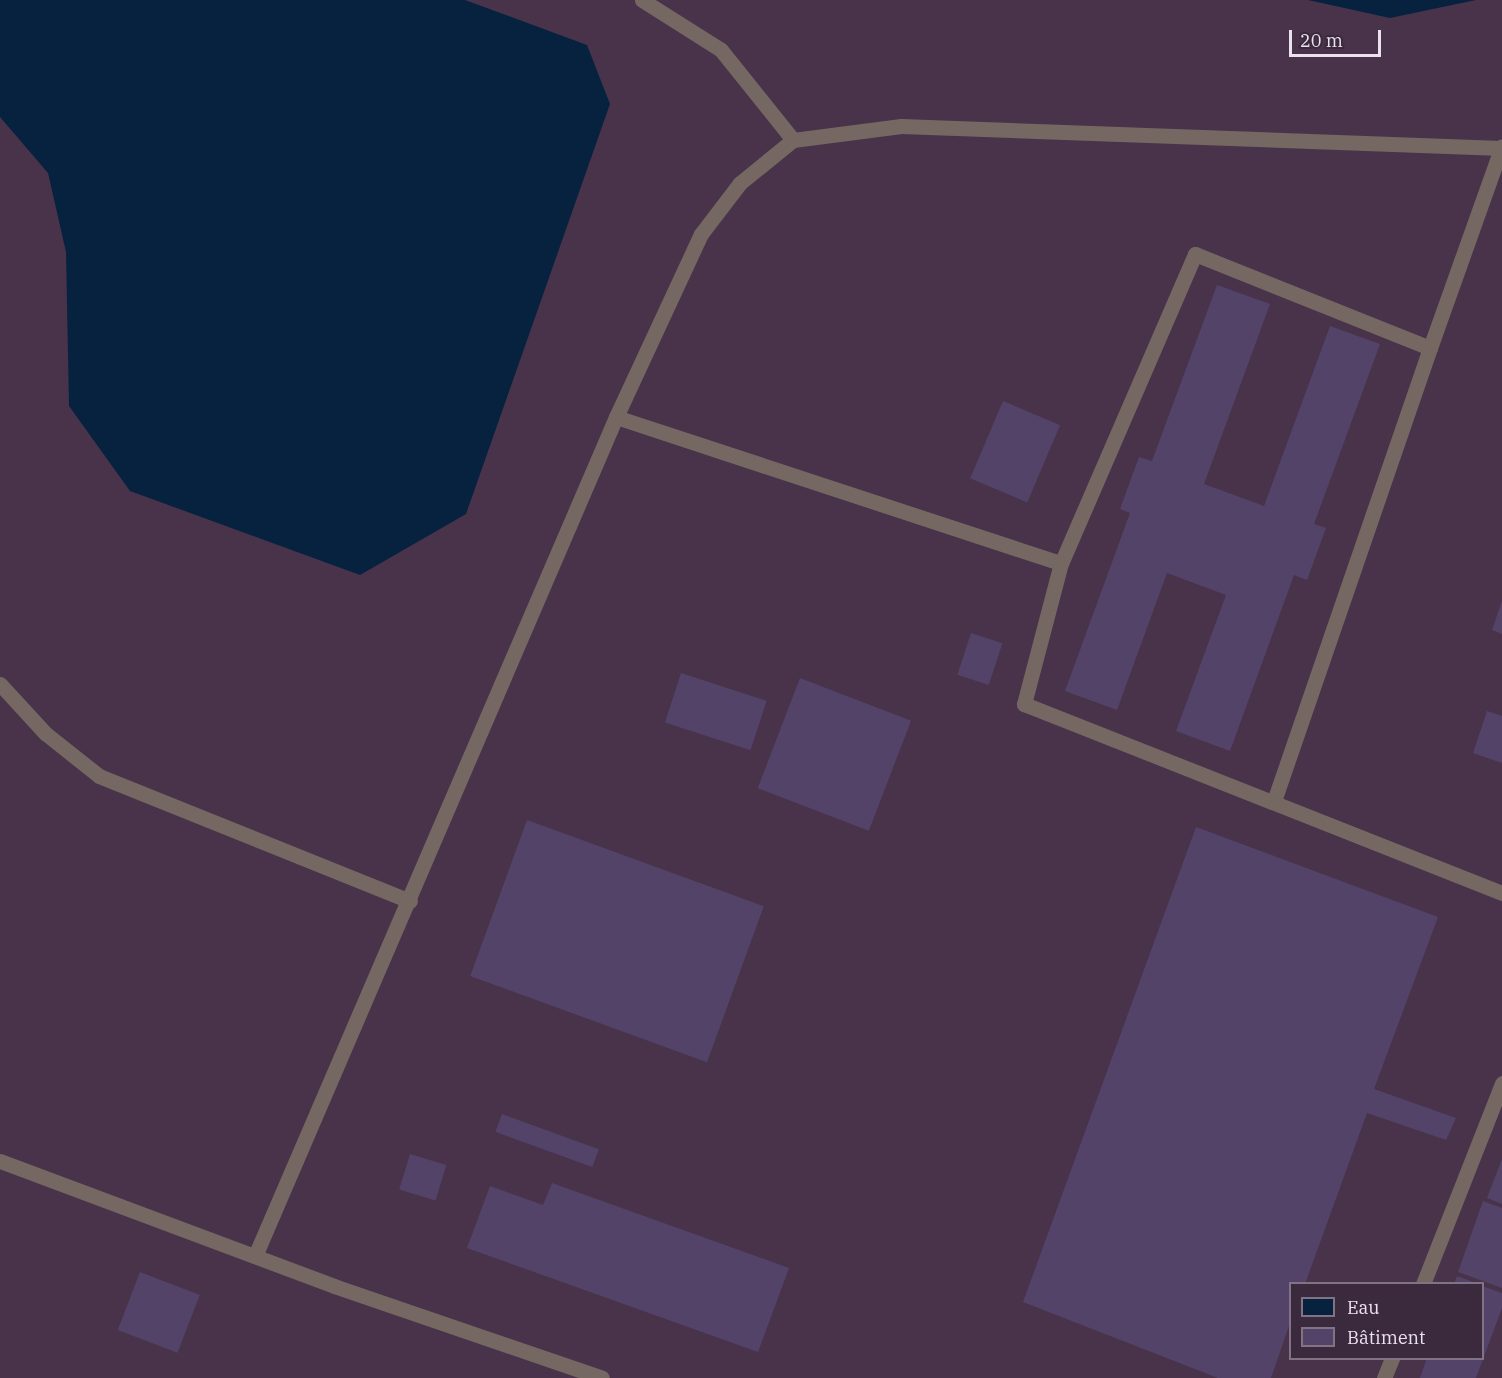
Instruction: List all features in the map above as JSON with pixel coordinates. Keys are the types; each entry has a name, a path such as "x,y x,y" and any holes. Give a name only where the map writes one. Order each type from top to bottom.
{"lane":[{"path":"642,0 721,50 793,140"},
{"path":"255,1256 410,901 616,417 701,234 740,183 793,140 901,126 1501,148 1274,801"},
{"path":"1430,348 1195,254 1061,563 1024,704 1502,893"},
{"path":"616,417 1061,563"},
{"path":"0,684 45,733 99,776 410,901"},
{"path":"1424,1282 1502,1083"},
{"path":"0,1161 255,1256 602,1378"},
{"path":"1384,1378 1392,1360"}],"shaded area":[{"path":"0,0 1502,0 1502,1378 0,1378"}],"water":[{"path":"0,0 465,0 587,45 610,104 466,514 360,575 130,491 69,406 66,252 48,173 0,117"},
{"path":"1308,0 1476,0 1390,18"}],"building":[{"path":"1217,285 1270,304 1204,484 1264,506 1330,326 1380,344 1314,524 1326,528 1307,580 1294,575 1230,751 1176,731 1226,595 1167,573 1117,710 1065,691 1130,513 1120,509 1139,457 1152,461"},
{"path":"1003,401 1060,425 1027,503 970,478"},
{"path":"1502,601 1502,634 1492,630"},
{"path":"971,633 1002,643 989,685 957,675"},
{"path":"681,673 767,701 751,750 665,722"},
{"path":"800,678 911,721 869,831 758,788"},
{"path":"1487,711 1502,716 1502,763 1473,753"},
{"path":"527,820 764,906 707,1062 470,976"},
{"path":"1196,827 1438,917 1374,1089 1456,1118 1446,1140 1367,1113 1306,1282 1289,1282 1289,1326 1271,1378 1218,1378 1023,1302"},
{"path":"502,1114 599,1149 592,1167 496,1132"},
{"path":"410,1154 446,1165 436,1200 399,1189"},
{"path":"1502,1159 1502,1204 1487,1198"},
{"path":"552,1183 789,1268 758,1352 467,1248 490,1186 543,1205"},
{"path":"1483,1201 1502,1208 1502,1288 1458,1272"},
{"path":"140,1272 200,1295 178,1353 118,1330"},
{"path":"1457,1276 1473,1282 1455,1282"},
{"path":"1484,1287 1502,1293 1502,1308 1484,1356"},
{"path":"1426,1360 1483,1360 1476,1378 1420,1378"}]}
